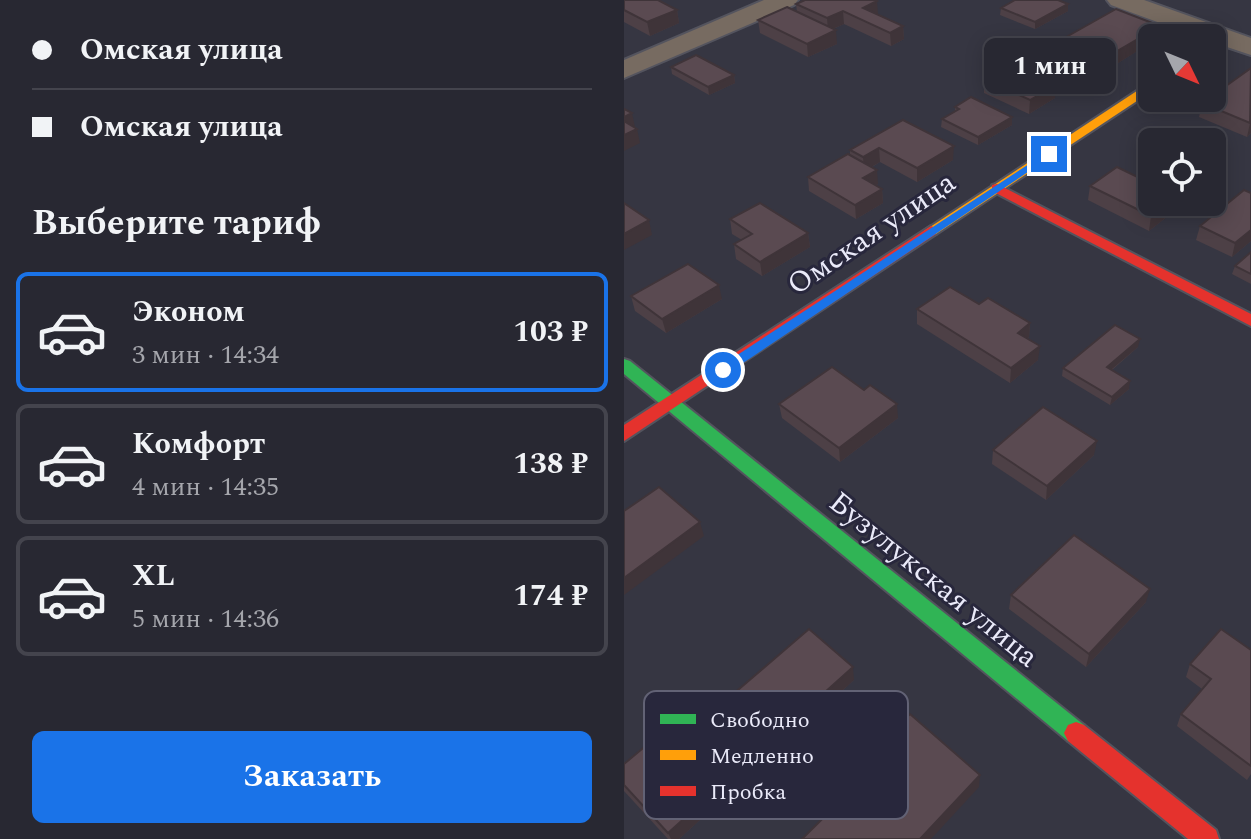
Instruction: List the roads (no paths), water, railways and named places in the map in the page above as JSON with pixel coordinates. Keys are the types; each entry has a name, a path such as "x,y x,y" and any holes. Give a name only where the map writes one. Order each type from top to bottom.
{"street":[{"path":"624,70 785,0"},
{"path":"1120,0 1176,24"},
{"path":"1226,37 1251,20"},
{"path":"1226,43 1251,47"},
{"name":"Омская улица","path":"624,434 1138,94"},
{"path":"997,188 1251,321"},
{"name":"Бузулукская улица","path":"624,365 1207,839"}]}
